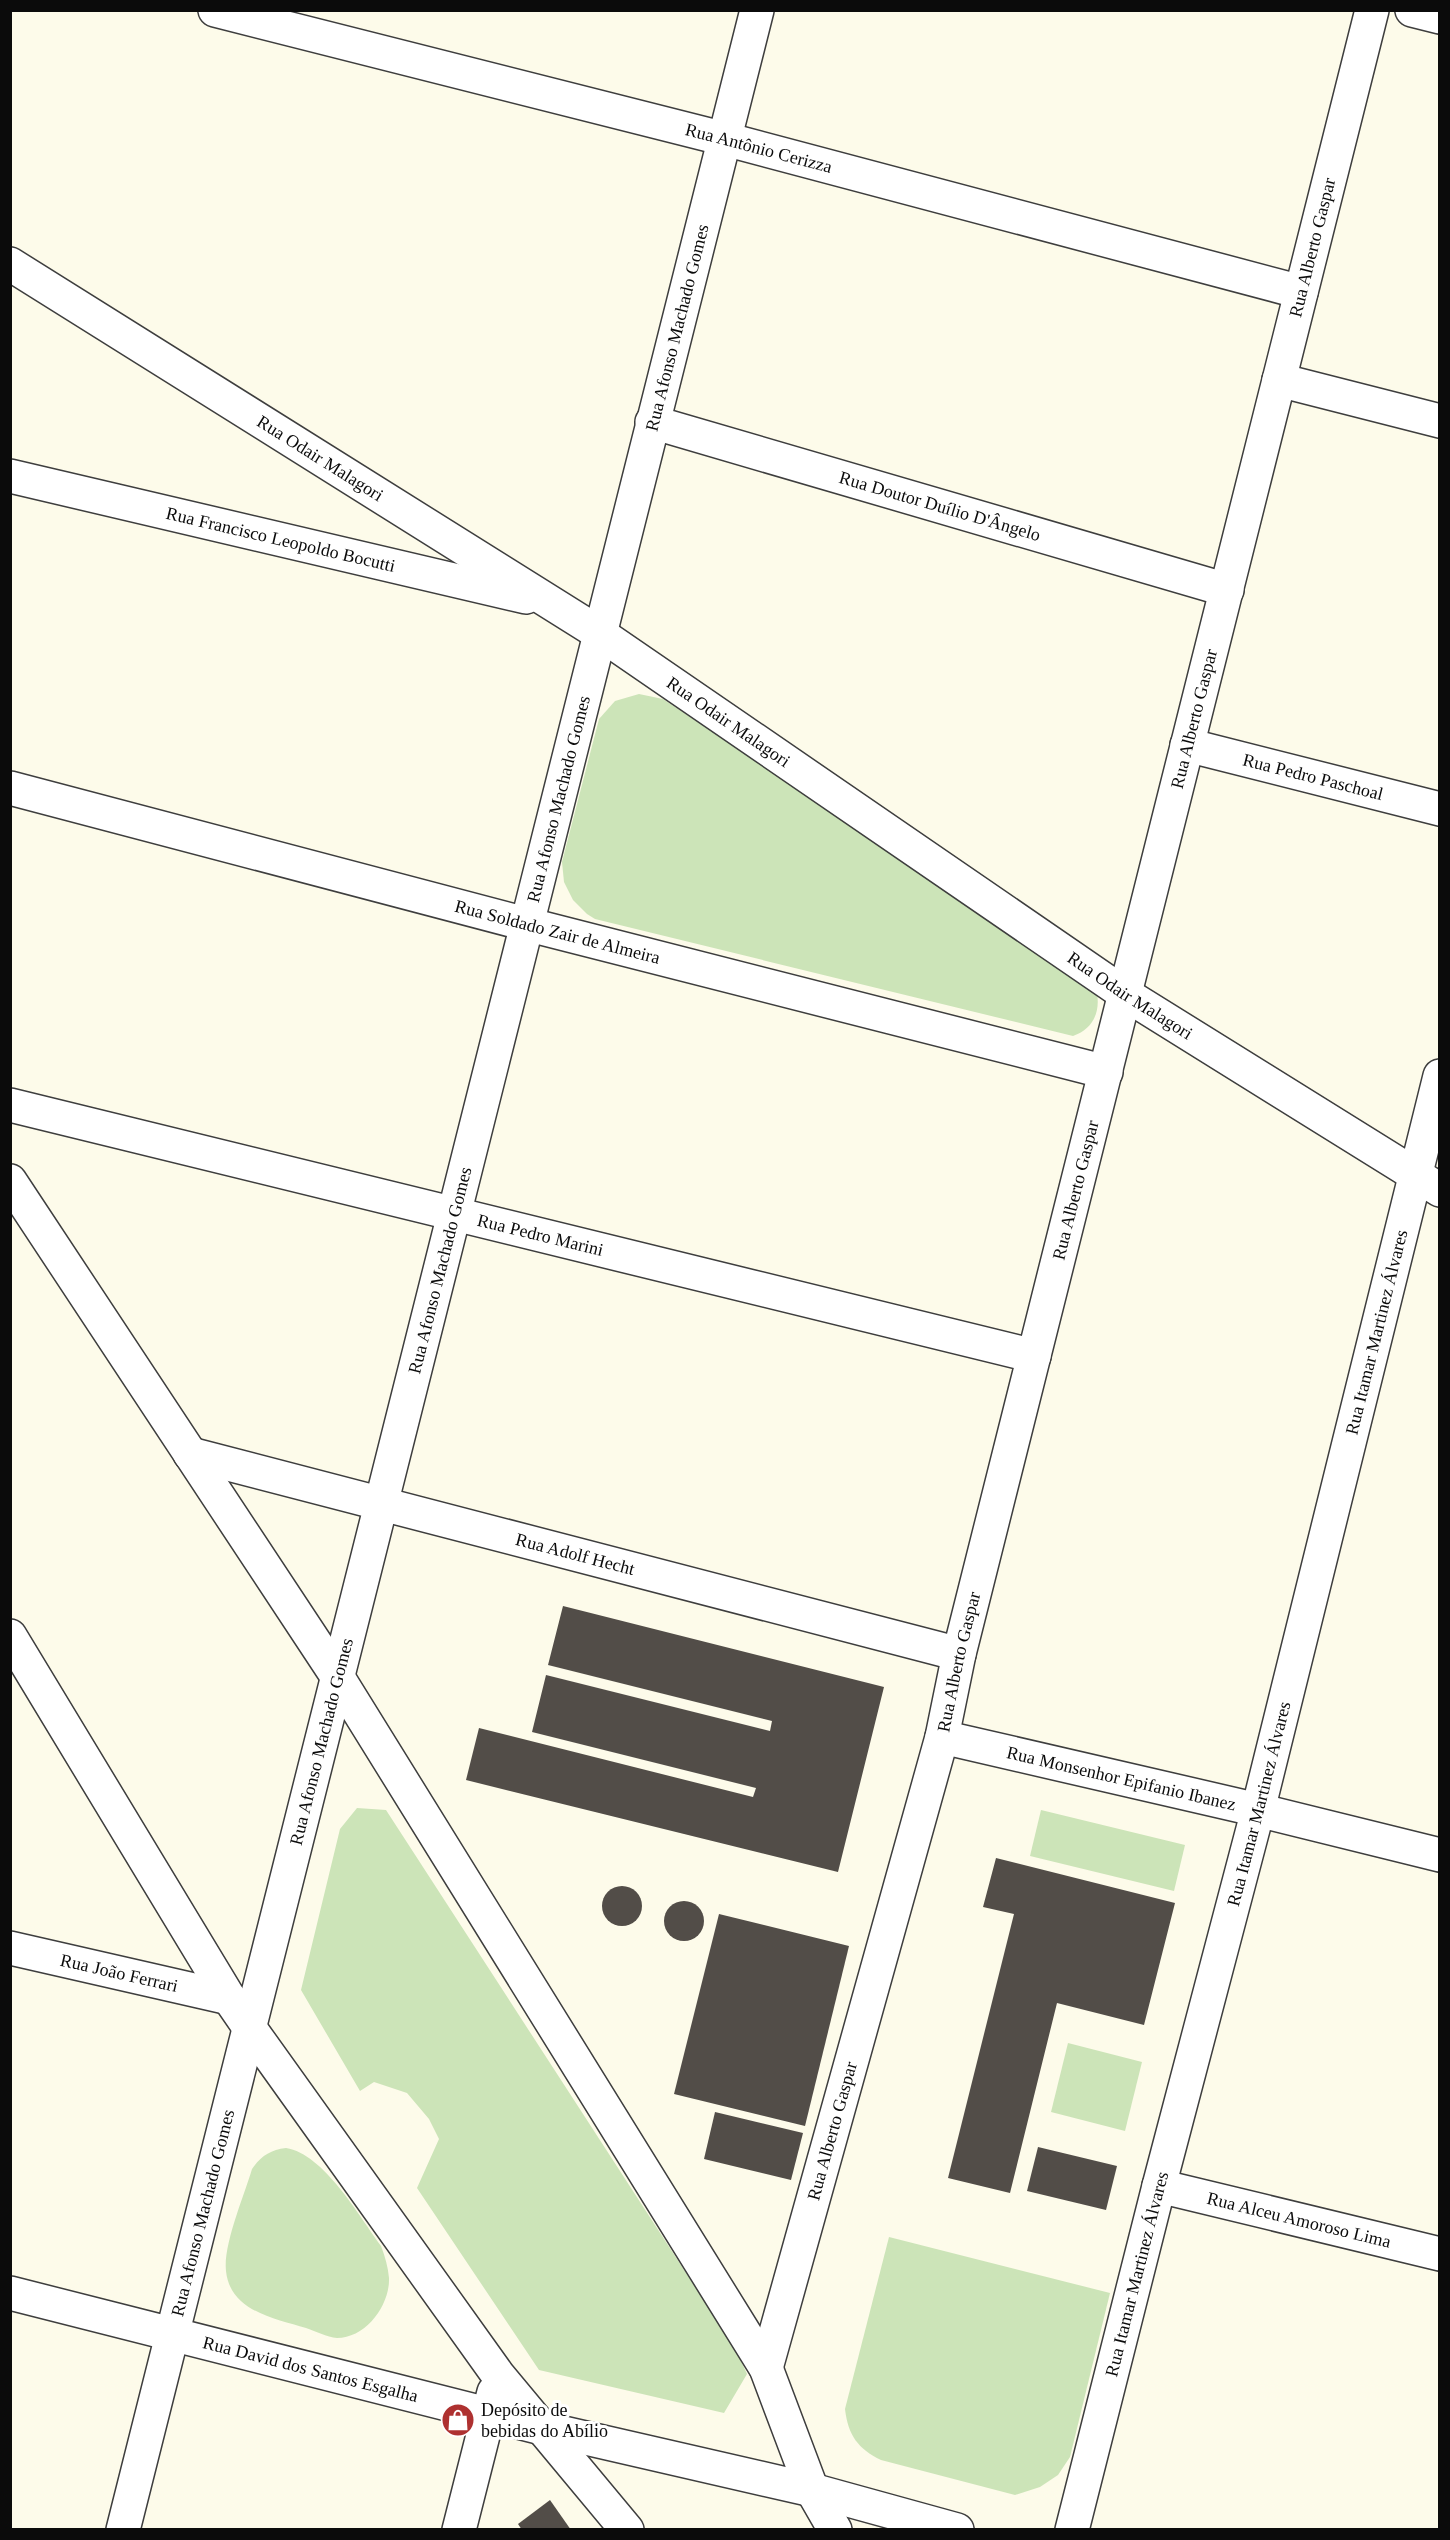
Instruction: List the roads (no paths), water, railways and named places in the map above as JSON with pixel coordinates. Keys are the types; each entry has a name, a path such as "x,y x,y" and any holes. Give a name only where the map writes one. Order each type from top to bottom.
{"street":[{"name":"Rua Antônio Cerizza","path":"215,10 724,139 1301,292"},
{"name":"Rua Afonso Machado Gomes","path":"123,2529 757,10"},
{"name":"Rua Alberto Gaspar","path":"766,2368 942,1737 959,1654 1372,10"},
{"path":"1412,10 1440,17"},
{"name":"Rua Odair Malagori","path":"10,264 599,633 1125,994 1427,1183"},
{"path":"1279,380 1440,421"},
{"name":"Rua Doutor Duílio D'Ângelo","path":"652,422 1227,590"},
{"name":"Rua Francisco Leopoldo Bocutti","path":"10,476 551,603"},
{"name":"Rua Pedro Paschoal","path":"1187,745 1440,809"},
{"name":"Rua Soldado Zair de Almeira","path":"10,788 526,924 1106,1072"},
{"name":"Rua Itamar Martinez Álvares","path":"1072,2529 1258,1810 1427,1183 1440,1076"},
{"name":"Rua Pedro Marini","path":"10,1105 1034,1356"},
{"path":"10,1181 338,1676 766,2368 812,2490 835,2529"},
{"name":"Rua Adolf Hecht","path":"190,1454 959,1654"},
{"path":"13,1644 229,1998 249,2027 498,2375 627,2529"},
{"name":"Rua Monsenhor Epifanio Ibanez","path":"942,1737 1258,1810 1440,1855"},
{"name":"Rua João Ferrari","path":"10,1948 229,1998"},
{"name":"Rua Alceu Amoroso Lima","path":"1159,2186 1440,2254"},
{"name":"Rua David dos Santos Esgalha","path":"10,2293 542,2428 812,2490 957,2529"},
{"path":"459,2529 498,2375"}],"place":[{"name":"Depósito de bebidas do Abílio","path":"458,2420"}]}
